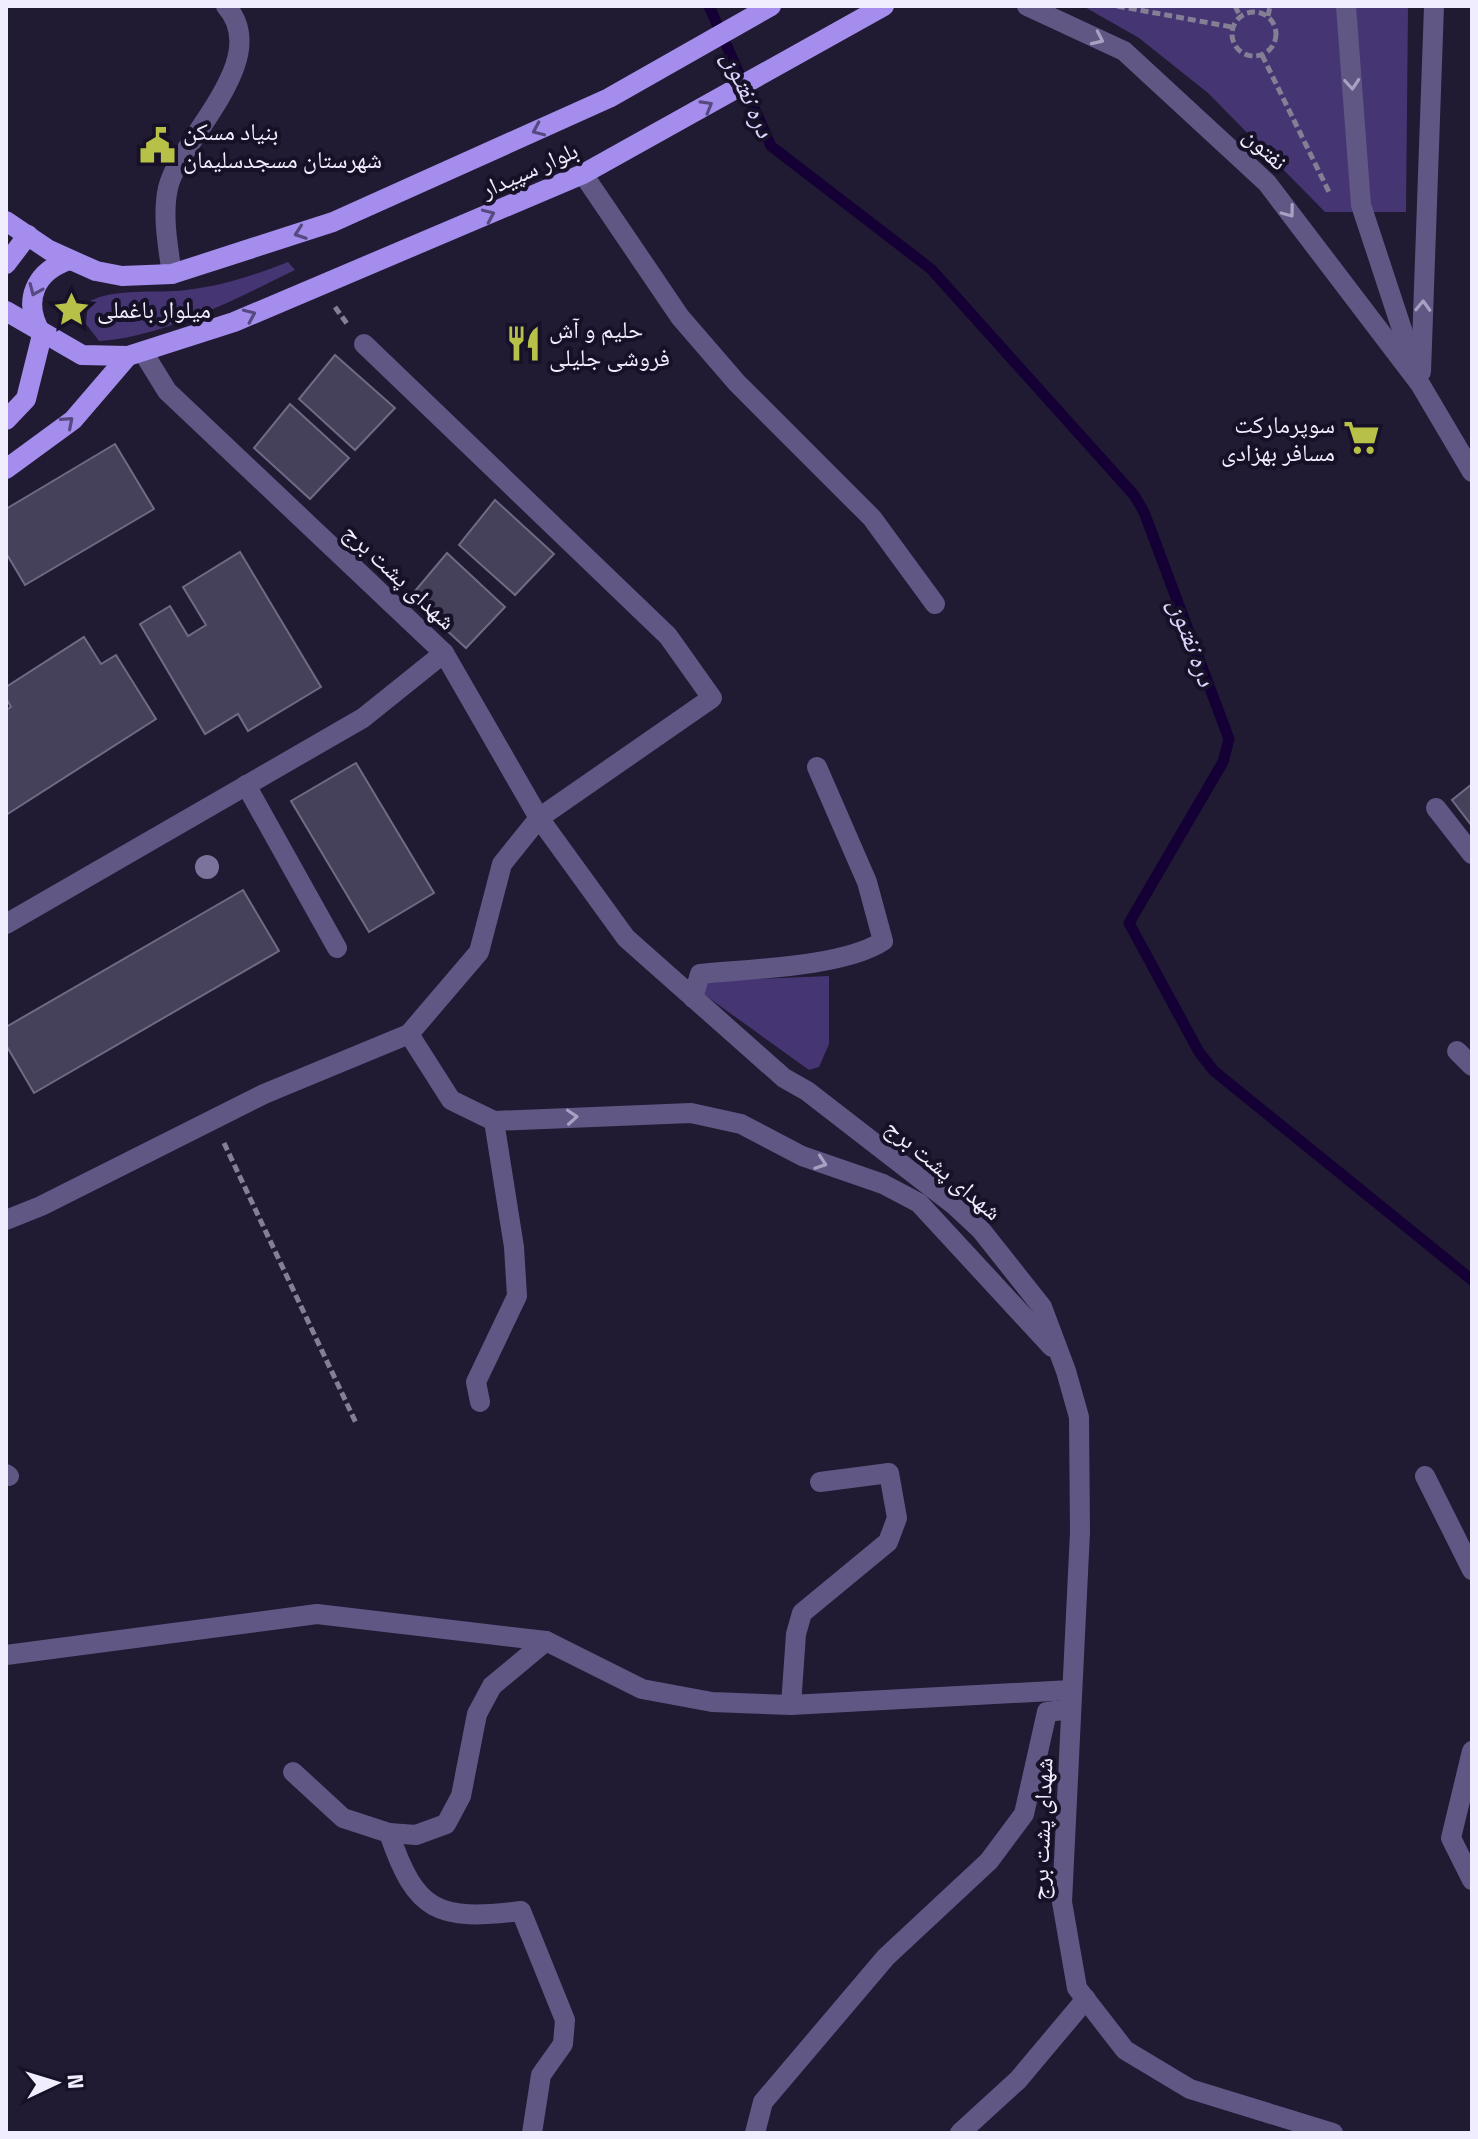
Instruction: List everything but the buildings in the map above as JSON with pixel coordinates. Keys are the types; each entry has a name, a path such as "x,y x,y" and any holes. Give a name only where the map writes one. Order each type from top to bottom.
{"main road":[{"name":"بلوار سپیدار","path":"167,274 333,222 609,98 771,6"},
{"name":"بلوار سپیدار","path":"136,354 234,322 583,174 884,6"},
{"path":"6,221 70,260 96,271 122,276 167,274"},
{"path":"6,264 28,235"},
{"path":"6,420 26,399 42,335 33,320 29,300 45,273 70,260"},
{"path":"6,311 42,335 82,355 136,354"},
{"path":"6,469 73,420 136,354"}],"street":[{"path":"167,274 168,187 194,138 231,81 239,40 226,6"},
{"name":"نفتون","path":"1027,6 1124,51 1267,183 1420,384 1472,472"},
{"name":"نفتون","path":"1346,6 1361,205 1420,384"},
{"path":"1420,384 1434,6"},
{"path":"583,174 680,317 737,383 872,518 935,604"},
{"path":"6,1220 264,1094 409,1034 479,952 502,864 539,818 712,698 668,636 364,344"},
{"name":"شهدای پشت برج","path":"136,354 167,391 444,653 539,818 626,938 784,1078 807,1091 953,1204 981,1230 1042,1307 1079,1417 1080,1532 1062,1902 1077,1988 1125,2050 1190,2089 1333,2133"},
{"path":"6,924 363,718 444,653"},
{"path":"668,974 700,974 803,963 871,949 883,941 867,882 817,767"},
{"path":"246,785 337,948"},
{"path":"1436,808 1472,854"},
{"path":"693,998 700,974"},
{"path":"409,1034 451,1100 494,1121 691,1113 741,1124 802,1156 883,1184 919,1203 1060,1355"},
{"path":"480,1402 476,1382 517,1296 514,1247 494,1121"},
{"path":"791,1705 795,1645 802,1613 888,1542 897,1518 889,1473 820,1482"},
{"path":"1425,1476 1472,1570"},
{"path":"6,1655 317,1614 546,1641 642,1689 712,1702 791,1705 1071,1700"},
{"path":"293,1772 343,1818 389,1833 416,1835 446,1824 461,1796 477,1714 492,1686 546,1641"},
{"path":"755,2133 763,2102 886,1957 989,1861 1024,1814 1046,1702"},
{"path":"1472,1751 1451,1838 1472,1880"},
{"path":"389,1833 411,1889 428,1903 452,1913 485,1916 521,1911 565,2020 563,2044 541,2075 532,2133"},
{"path":"960,2133 1018,2080 1086,1999"}],"path":[{"path":"1117,6 1232,27"},
{"path":"1235,6 1240,16"},
{"path":"1268,16 1270,6"},
{"path":"1254,11 1268,16 1276,27 1275,41 1262,55 1254,57 1241,53 1232,41 1232,27 1240,16 1254,11"},
{"path":"1262,55 1333,200 1361,205"},
{"path":"318,285 364,344"},
{"path":"214,1120 356,1423"}],"shaded area":[{"path":"1083,6 1408,6 1406,212 1325,212 1208,93 1139,38"},
{"path":"288,262 295,270 200,314 149,332 99,341 86,324 88,302 99,297 212,286"},
{"path":"829,976 829,1044 819,1067 809,1070 702,993 705,981"}],"waterway":[{"name":"دره نفتون","path":"709,6 771,146 931,269 1134,495 1144,512 1229,739 1223,762 1129,923 1199,1052 1214,1071 1472,1280"}],"place":[{"name":"بنیاد مسکن شهرستان مسجدسلیمان","path":"157,145"},
{"name":"میلوار باغملی","path":"71,309"},
{"name":"حلیم و آش فروشی جلیلی","path":"523,343"},
{"name":"سوپرمارکت مسافر بهزادی","path":"1361,438"}]}
